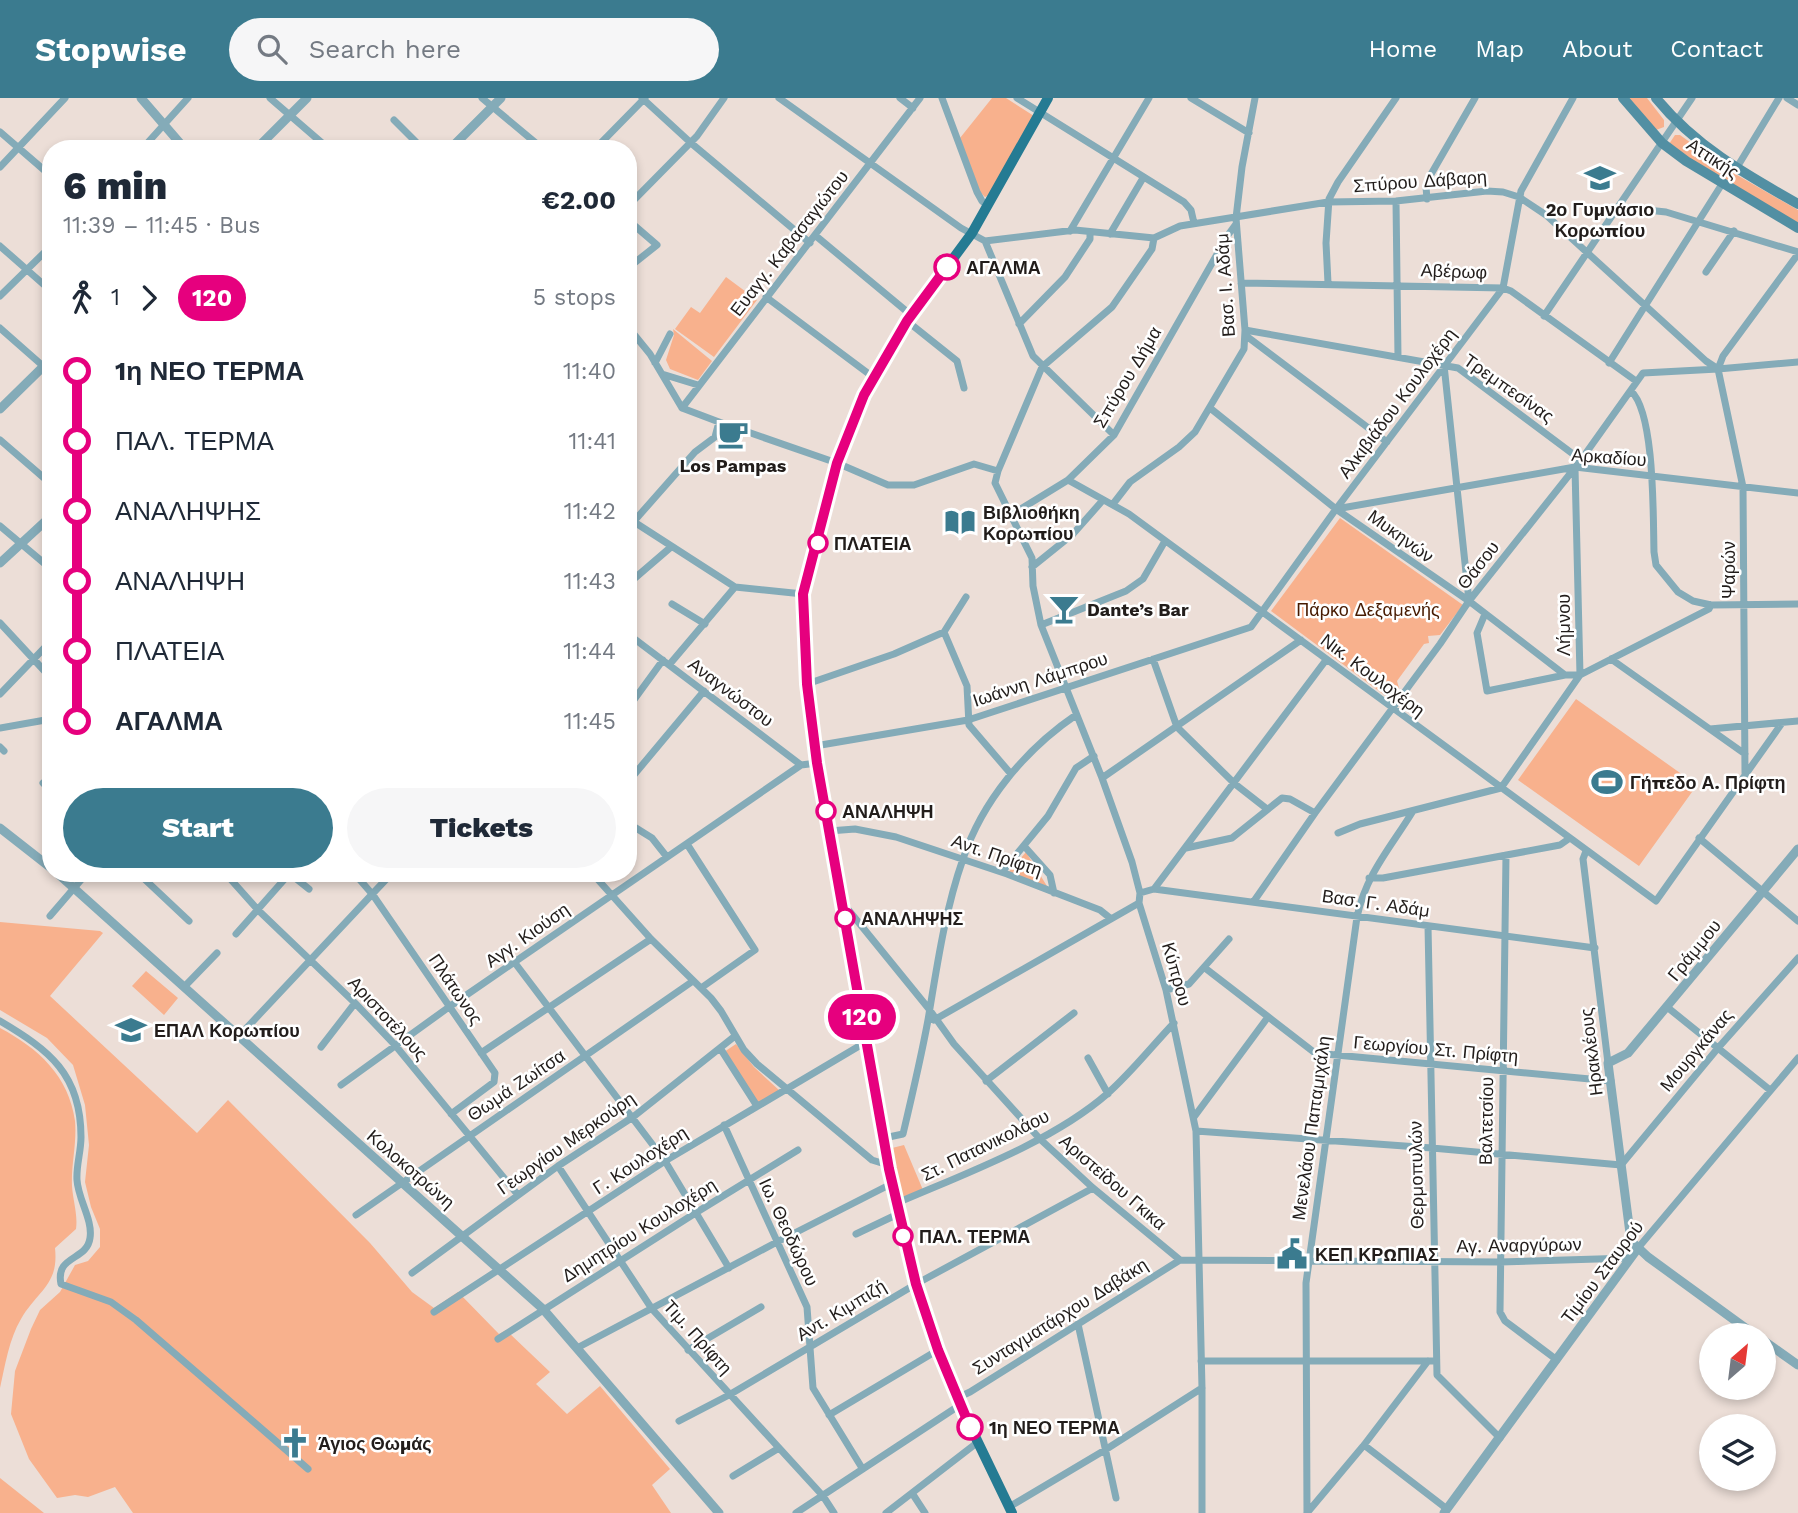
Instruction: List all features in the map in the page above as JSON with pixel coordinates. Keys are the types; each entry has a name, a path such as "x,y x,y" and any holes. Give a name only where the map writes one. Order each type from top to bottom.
{"main road":[{"path":"1010,1510 958,1401 938,1350 916,1284 897,1208 817,763 807,684 803,594 837,463 848,430 873,377 909,318 972,233 1048,98"},
{"name":"Αττικής","path":"1623,98 1662,143 1686,161 1798,228"},
{"name":"Αττικής","path":"1656,98 1676,123 1695,140 1736,169 1798,204"}],"street":[{"path":"0,167 65,98"},
{"path":"141,98 177,140"},
{"path":"150,140 188,98"},
{"path":"270,98 319,140"},
{"path":"265,140 307,98"},
{"path":"482,98 532,140"},
{"path":"459,140 501,98"},
{"path":"637,197 691,143 724,98"},
{"path":"779,98 961,228 985,241 1033,356 1114,436"},
{"path":"900,98 913,107"},
{"name":"Ευαγγ. Καβασαγιώτου","path":"682,408 920,98"},
{"path":"942,98 977,192 988,205"},
{"path":"1017,98 1184,202 1191,210 1194,223"},
{"path":"1070,231 1149,98"},
{"path":"1191,98 1249,133"},
{"name":"Βασ. Ι. Αδάμ","path":"1113,504 1135,477 1191,436 1243,353 1245,332 1236,221 1255,98"},
{"path":"1328,283 1328,202 1396,98"},
{"path":"1427,199 1426,187 1430,176 1475,98"},
{"name":"Αλκιβιάδου Κουλοχέρη","path":"1264,612 1336,509 1503,288 1519,197 1573,98"},
{"path":"1544,316 1692,98"},
{"path":"1736,169 1779,98"},
{"path":"1787,98 1798,105"},
{"path":"604,140 643,99 810,243"},
{"path":"394,120 415,140"},
{"path":"0,132 42,168"},
{"path":"1110,234 1143,178"},
{"path":"1609,363 1722,184"},
{"name":"Σπύρου Δάβαρη","path":"985,241 1070,231 1154,238 1173,228 1194,223 1236,221 1328,202 1396,201 1487,191 1503,192 1519,197 1546,215 1718,369"},
{"path":"1396,201 1398,357"},
{"path":"1619,206 1666,212 1798,253 1723,356 1718,369"},
{"name":"Σπύρου Δήμα","path":"1011,515 1068,480 1114,436 1236,221"},
{"path":"637,227 657,245 637,261"},
{"path":"1706,272 1734,232"},
{"path":"1019,324 1065,277 1090,239 1090,233"},
{"path":"816,236 957,360 964,388"},
{"path":"637,339 662,373 682,408 837,463 888,485 914,485 974,464 998,471 1042,367 1112,307 1152,249 1154,238"},
{"path":"0,246 42,283"},
{"path":"0,296 42,255"},
{"name":"Αβέρωφ","path":"1241,283 1503,288 1511,291 1636,381"},
{"path":"766,297 873,377"},
{"path":"0,328 42,361"},
{"path":"1245,332 1387,442"},
{"name":"Τρεμπεσίνας","path":"1245,332 1458,368 1581,460"},
{"path":"655,363 670,334"},
{"path":"1636,381 1643,373 1798,362"},
{"path":"1444,365 1469,601"},
{"name":"Ψαρών","path":"1718,369 1743,486 1745,774"},
{"path":"0,409 42,371"},
{"path":"662,373 698,385"},
{"name":"Θάσου","path":"1254,901 1469,601 1581,460 1636,381"},
{"path":"1631,391 1638,398 1651,456 1656,565 1678,592 1693,601 1711,605 1798,604"},
{"name":"Μυκηνών","path":"1210,408 1336,509 1469,601 1565,675"},
{"path":"637,515 695,452 715,437 719,422"},
{"path":"0,440 42,476"},
{"name":"Αρκαδίου","path":"1336,509 1575,467 1798,493"},
{"name":"Λήμνου","path":"1575,467 1580,675 1709,609 1711,605"},
{"name":"Κύπρου","path":"998,471 996,486 1032,558 1033,586 1041,625 1094,756 1140,893 1139,903 1166,990 1194,1117 1202,1388 1202,1513"},
{"name":"Νικ. Κουλοχέρη","path":"1068,480 1113,504 1165,541 1656,901 1699,838"},
{"path":"1032,567 1073,534 1103,500"},
{"path":"0,562 42,524"},
{"path":"0,526 42,561"},
{"path":"637,527 735,587 803,594"},
{"path":"1041,625 1126,592 1143,579 1165,541"},
{"path":"637,576 671,547"},
{"path":"637,697 705,624 735,587"},
{"path":"807,684 894,654 944,632 965,597"},
{"path":"672,604 705,624"},
{"name":"Ιωάννη Λάμπρου","path":"815,746 968,720 1251,627 1264,612"},
{"name":"Λήμνου","path":"1485,614 1477,633 1487,691 1565,675"},
{"path":"0,623 42,669"},
{"path":"944,632 967,686 969,725 1011,774"},
{"path":"1102,778 1301,640"},
{"name":"Αναγνώστου","path":"637,641 801,765"},
{"path":"0,694 42,650"},
{"path":"1153,659 1177,727 1235,784 1267,809"},
{"path":"1611,659 1745,754"},
{"path":"1140,893 1154,889 1326,660"},
{"path":"1565,675 1580,675"},
{"path":"1338,833 1360,824 1501,788 1580,675"},
{"path":"637,771 704,691"},
{"path":"884,1138 904,1134 944,931 962,859 973,833 1011,774 1057,728 1076,715"},
{"path":"0,728 42,721"},
{"path":"1709,729 1798,721"},
{"path":"1782,723 1699,838 1798,921"},
{"path":"1002,872 1048,816 1076,768 1094,756"},
{"path":"801,765 817,763"},
{"name":"Αγγ. Κιούση","path":"637,877 801,765"},
{"path":"1186,848 1232,838 1267,809 1286,798 1315,813"},
{"name":"Μενελάου Παπαμιχάλη","path":"1307,1513 1305,1362 1308,1261 1357,917 1369,878 1413,811"},
{"path":"0,828 42,861"},
{"path":"637,829 652,838 667,857"},
{"name":"Αντ. Πρίφτη","path":"829,831 867,830 962,859 1100,910 1110,918"},
{"path":"1369,878 1383,878 1560,845 1570,838"},
{"path":"687,844 755,950 701,988"},
{"path":"1025,847 1050,875 1054,893"},
{"name":"Γράμμου","path":"1608,1063 1628,1053 1798,849"},
{"name":"Ηρακλέους","path":"1586,851 1583,859 1630,1237 1638,1248"},
{"name":"Βαλτετσίου","path":"1506,855 1500,1312 1505,1321 1557,1360"},
{"name":"Κολοκοτρώνη","path":"69,882 543,1309 719,1513"},
{"path":"50,916 79,882"},
{"path":"148,882 189,921"},
{"name":"Αριστοτέλους","path":"233,882 258,910 396,1045 518,1195"},
{"path":"236,934 281,882"},
{"path":"300,882 309,889"},
{"name":"Πλάτωνος","path":"362,882 495,1073 494,1082 451,1114"},
{"path":"240,1035 384,882"},
{"path":"600,882 721,1011 735,1036 757,1064 872,1160 888,1164"},
{"name":"Αγγ. Κιούση","path":"341,1085 630,882"},
{"name":"Βασ. Γ. Αδάμ","path":"1154,889 1595,948"},
{"name":"Αριστείδου Γκικα","path":"842,901 986,1081 1040,1139 1093,1188 1180,1260"},
{"path":"927,1024 1139,903"},
{"name":"Θερμοπυλών","path":"1428,926 1434,1262 1432,1361 1439,1380 1500,1438"},
{"path":"481,1053 651,939"},
{"path":"1166,990 1189,984 1229,939"},
{"path":"185,986 217,953"},
{"name":"Μουργκάνας","path":"1621,1165 1718,1048 1798,958"},
{"path":"515,963 665,1161 729,1268"},
{"name":"Γεωργίου Στ. Πρίφτη","path":"1205,968 1315,1053 1611,1081"},
{"name":"Θωμά Ζωίτσα","path":"356,1215 693,981"},
{"path":"321,1047 355,1003"},
{"path":"1667,1007 1770,1090"},
{"path":"986,1081 1074,1013"},
{"path":"1194,1117 1268,1017"},
{"path":"0,1021 51,1055 64,1071 78,1111 81,1136 77,1180 90,1234 86,1249 62,1269 61,1284 111,1302 128,1314 308,1469"},
{"name":"Στ. Πατανικολάου","path":"856,1234 897,1208 1040,1139 1108,1094 1174,1023"},
{"name":"Γεωργίου Μερκούρη","path":"412,1273 558,1166 633,1117 735,1036"},
{"name":"Γ. Κουλοχέρη","path":"434,1312 665,1161 867,1041"},
{"path":"720,1048 757,1106"},
{"path":"1088,1058 1108,1094"},
{"name":"Τιμίου Σταυρού","path":"1445,1511 1630,1258 1798,1058"},
{"name":"Ιω. Θεοδώρου","path":"724,1125 807,1307 813,1388 862,1468"},
{"path":"1196,1131 1621,1165"},
{"name":"Δημητρίου Κουλοχέρη","path":"498,1339 798,1150"},
{"name":"Τιμ. Πρίφτη","path":"558,1166 652,1309 822,1496 834,1513"},
{"path":"577,1348 893,1183"},
{"name":"Αντ. Κιμπιζή","path":"679,1421 729,1395 916,1284 1093,1188"},
{"path":"1638,1248 1739,1323"},
{"name":"Αγ. Αναργύρων","path":"1199,1260 1500,1262 1630,1258"},
{"path":"1180,1260 1199,1260"},
{"name":"Συνταγματάρχου Δαβάκη","path":"796,1513 970,1392 1180,1260"},
{"path":"688,1350 761,1307"},
{"path":"1078,1324 1116,1498"},
{"path":"1776,1349 1798,1365"},
{"path":"829,1415 938,1350"},
{"path":"1201,1361 1432,1361"},
{"path":"1307,1513 1432,1361"},
{"path":"1010,1510 1202,1388"},
{"path":"886,1513 978,1442"},
{"path":"1364,1445 1445,1511"},
{"path":"733,1476 779,1448"},
{"path":"912,1493 925,1513"}],"green space":[{"path":"992,98 1006,98 1034,116 990,195 985,197 980,192 960,138"},
{"path":"1629,98 1647,98 1664,120 1664,127 1656,130"},
{"path":"1675,135 1680,135 1730,171 1798,210 1798,225 1723,182 1669,144"},
{"path":"726,277 757,300 714,357 675,329 691,307 700,313"},
{"path":"673,329 712,361 698,380 670,369 666,360 674,335"},
{"name":"Πάρκο Δεξαμενής","path":"1340,518 1463,605 1440,635 1428,636 1429,643 1424,644 1397,681 1399,688 1391,700 1271,611"},
{"name":"Γήπεδο Α. Πρίφτη","path":"1576,699 1697,785 1639,866 1518,780"},
{"path":"1026,852 1050,891 1007,874"},
{"path":"0,922 103,933 50,996 197,1133 228,1100 370,1243 412,1292 434,1308 458,1292 499,1334 506,1330 550,1372 536,1384 567,1414 600,1386 670,1469 652,1485 671,1513 133,1513 115,1487 88,1497 75,1495 57,1498 29,1459 11,1414 15,1371 40,1310 60,1292 75,1265 88,1261 100,1247 100,1229 85,1182 89,1145 85,1105 73,1065 47,1038 0,1010"},
{"path":"146,971 178,998 164,1015 132,986"},
{"path":"0,1028 27,1045 50,1065 59,1077 72,1105 75,1137 72,1186 76,1229 55,1248 54,1271 13,1335 0,1388"},
{"path":"736,1044 754,1067 780,1091 757,1106 724,1052"},
{"path":"904,1145 923,1190 902,1199 892,1148"},
{"path":"0,1478 44,1513 0,1513"}],"bus line":[{"name":"120","path":"947,267 907,321 873,377 848,430 803,594 807,684 817,763 889,1169 916,1284 938,1350 970,1427"}],"place":[{"name":"2ο Γυμνάσιο Κορωπίου","path":"1600,178"},
{"name":"ΑΓΑΛΜΑ","path":"947,267"},
{"name":"Los Pampas","path":"733,434"},
{"name":"Βιβλιοθήκη Κορωπίου","path":"960,522"},
{"name":"ΠΛΑΤΕΙΑ","path":"818,543"},
{"name":"Dante’s Bar","path":"1064,609"},
{"name":"Γήπεδο Α. Πρίφτη","path":"1607,782"},
{"name":"ΑΝΑΛΗΨΗ","path":"826,811"},
{"name":"ΑΝΑΛΗΨΗΣ","path":"845,918"},
{"name":"ΕΠΑΛ Κορωπίου","path":"131,1030"},
{"name":"ΠΑΛ. ΤΕΡΜΑ","path":"903,1236"},
{"name":"ΚΕΠ ΚΡΩΠΙΑΣ","path":"1292,1254"},
{"name":"1η ΝΕΟ ΤΕΡΜΑ","path":"970,1427"},
{"name":"Άγιος Θωμάς","path":"295,1443"}]}
